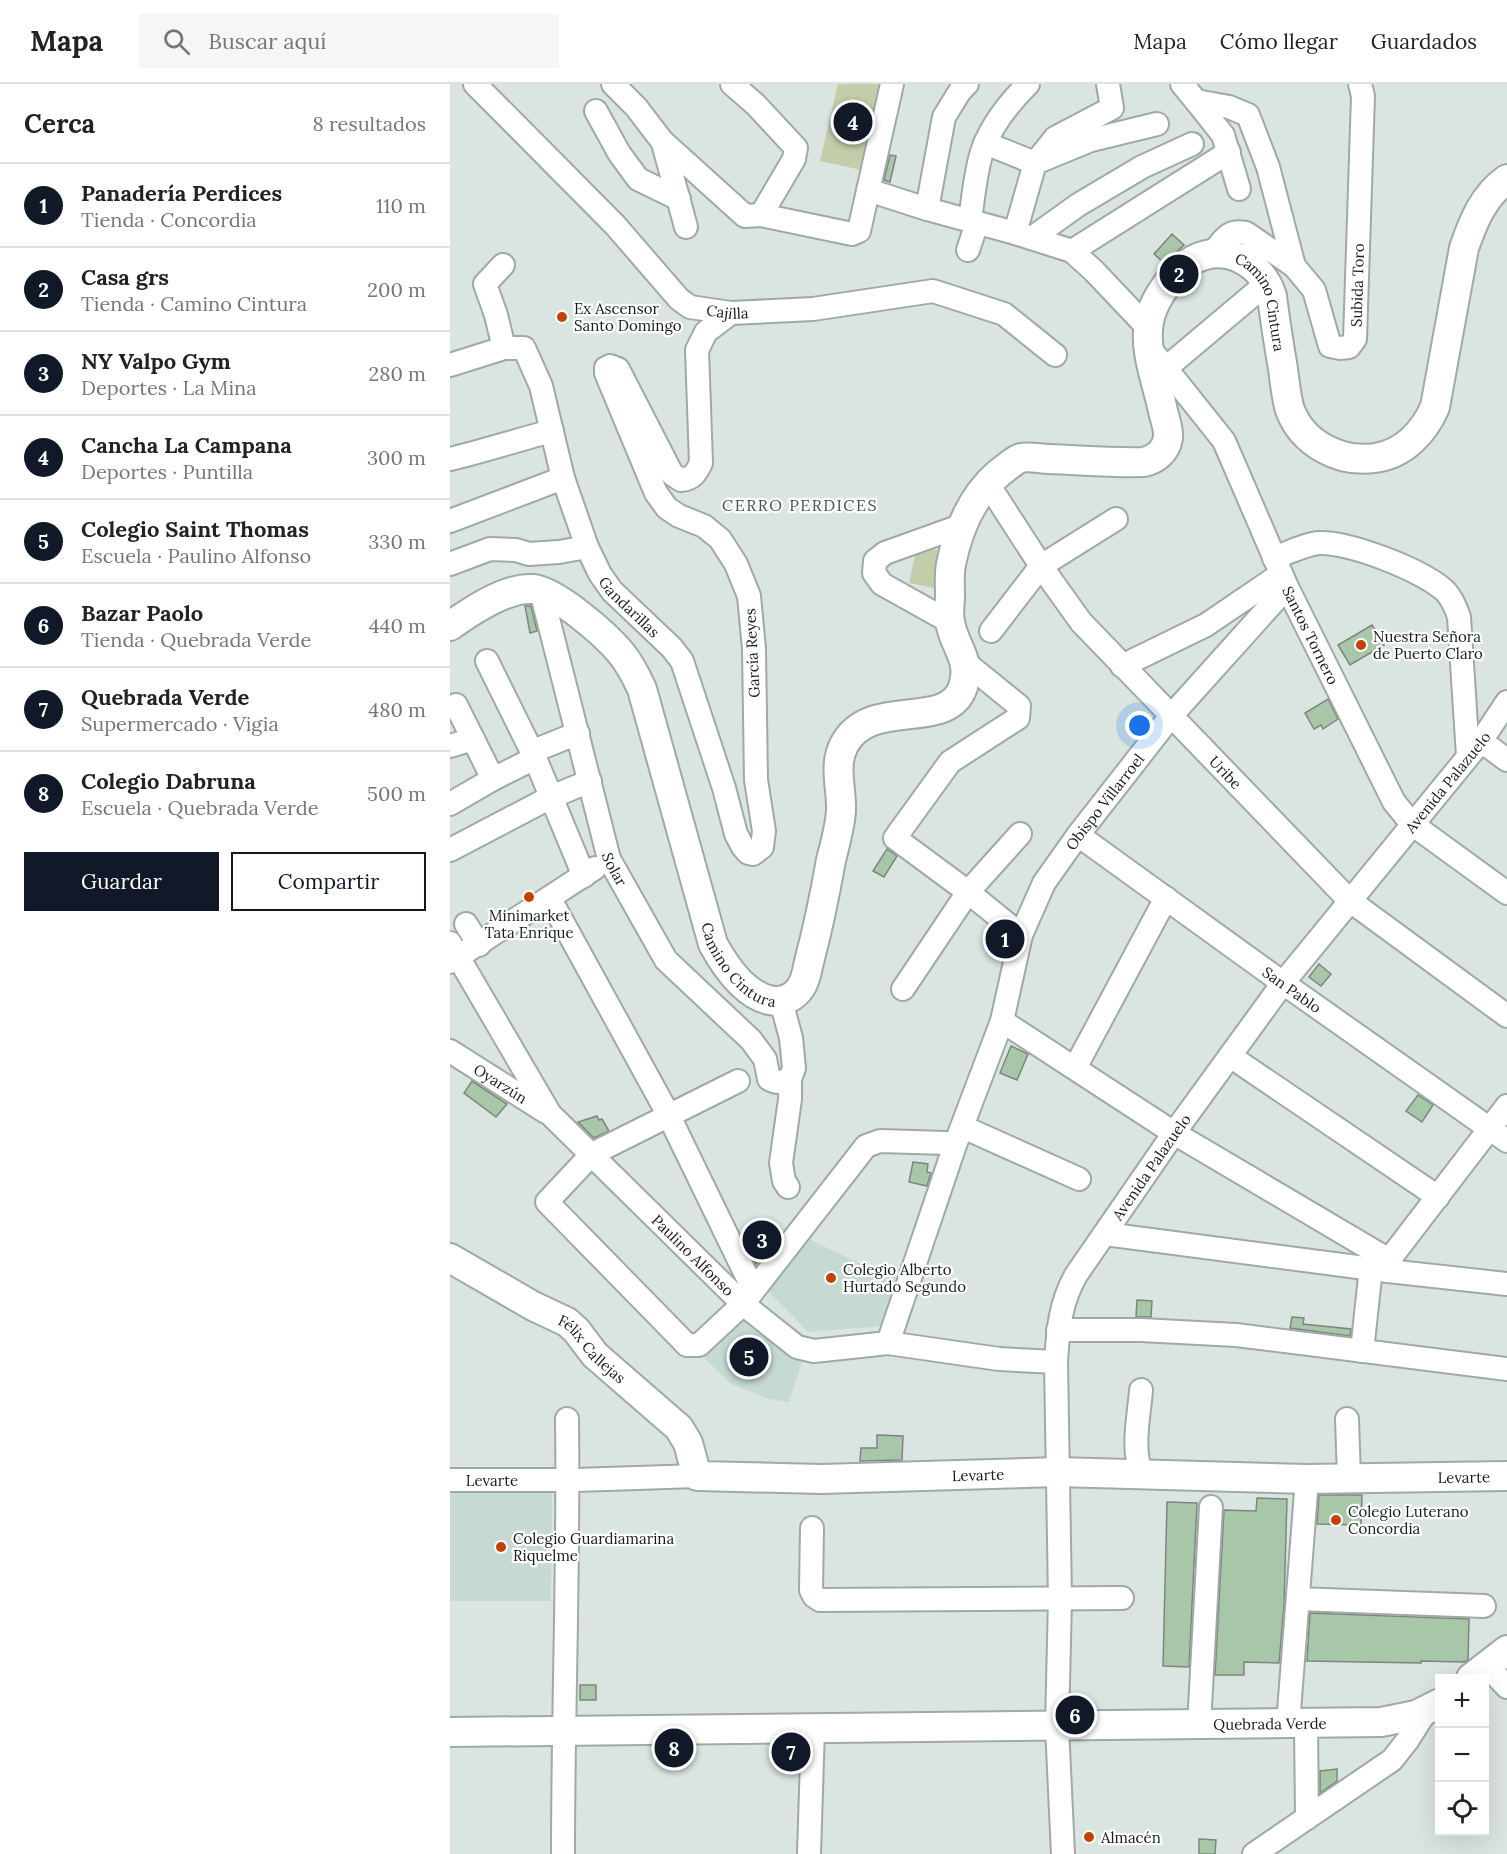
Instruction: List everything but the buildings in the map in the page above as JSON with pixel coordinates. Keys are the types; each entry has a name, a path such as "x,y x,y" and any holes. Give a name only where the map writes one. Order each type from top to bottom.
{"main road":[{"name":"Camino Cintura","path":"1154,348 1153,309 1169,282 1192,261 1212,254 1234,255 1244,259 1259,271 1272,296 1287,399 1302,430 1319,446 1341,456 1367,459 1393,453 1423,430 1435,407 1464,248 1484,203 1496,187 1507,179"},
{"path":"966,663 950,622 951,565 971,507 988,484 1022,458 1138,462 1156,458 1166,446 1168,431 1154,348"},
{"name":"Camino Cintura","path":"536,590 563,602 600,633 621,653 636,676 642,688 713,944 726,967 739,981 760,997 774,1001 781,1001 795,994 800,988 817,934 841,812 838,768 846,742 858,728 875,718 937,710 948,706 958,697 961,690 966,663"},
{"path":"450,626 475,609 510,592 536,590"},
{"name":"Félix Callejas","path":"450,1258 533,1306 554,1314 576,1330 595,1355 679,1428 688,1443 697,1476"},
{"name":"Levarte","path":"697,1476 821,1479 1058,1473 1307,1479 1507,1476"},
{"name":"Quebrada Verde","path":"450,1732 1394,1721 1433,1707"}],"street":[{"name":"Cajilla","path":"475,84 615,225 679,299 690,307 730,313 813,309 933,291 1004,314 1055,355"},
{"path":"613,84 636,106 662,141 745,216 761,215 852,234 859,231 892,84"},
{"path":"732,84 756,105 796,148 794,159 761,215"},
{"path":"927,209 944,117 967,84"},
{"path":"968,250 980,158 985,142 1006,108 1028,84"},
{"path":"1023,235 1035,163 1055,138 1112,108 1108,84"},
{"name":"Subida Toro","path":"1212,254 1231,233 1237,231 1246,233 1294,266 1314,290 1330,346 1349,347 1355,339 1357,296 1363,96 1360,84"},
{"path":"1189,93 1248,115 1268,167 1294,266"},
{"path":"1189,93 1223,135 1239,189"},
{"path":"596,111 619,153 638,179 679,199"},
{"path":"985,142 1035,163 1091,140 1157,124"},
{"path":"662,141 686,227"},
{"path":"1023,235 1142,167 1192,144"},
{"path":"868,190 1072,251 1229,152"},
{"name":"Santos Tornero","path":"1072,251 1094,271 1224,441 1281,573 1394,802 1412,824 1507,893"},
{"name":"Gandarillas","path":"503,265 485,284 496,315 514,348 542,386 563,478 588,547 600,574 612,591 672,648 682,661 724,788 736,834 743,848 753,854"},
{"path":"1154,348 1267,283"},
{"name":"García Reyes","path":"730,313 706,332 697,350 701,463 697,473 690,479 681,480 672,474 618,369 610,366 606,368 606,373 656,493 667,508 679,516 704,526 720,539 736,564 749,596 754,649 756,780 764,831 762,847 753,854"},
{"path":"450,365 514,348"},
{"path":"450,459 552,431"},
{"path":"450,521 563,478"},
{"name":"Uribe","path":"988,484 1041,566 1081,622 1349,900 1507,1016"},
{"path":"991,631 1041,566 1116,519"},
{"path":"950,622 882,584 874,573 875,561 885,554 963,525"},
{"path":"1122,666 1206,625 1281,573 1302,547 1316,543 1329,543 1366,552 1426,578 1445,591 1455,604 1459,617 1474,748 1507,760"},
{"path":"450,564 490,549 516,550 530,554 588,547"},
{"name":"Solar","path":"530,554 536,590 578,733 609,859 670,966 751,1040 765,1059 769,1079 774,1082 790,1079"},
{"name":"Obispo Villarroel","path":"888,1344 955,1145 1002,1021 1021,935 1044,883 1078,835 1281,573"},
{"path":"488,661 533,755 584,876"},
{"path":"966,663 1019,706 1018,718 950,762 895,838 1021,935"},
{"name":"Avenida Palazuelo","path":"1063,1854 1057,1726 1060,1599 1056,1362 1060,1315 1069,1287 1174,1133 1283,983 1474,748 1507,702"},
{"path":"456,705 493,779"},
{"path":"450,804 533,755 578,733"},
{"path":"450,746 472,739"},
{"path":"450,850 551,797 590,781"},
{"path":"903,989 968,892 1020,834"},
{"name":"San Pablo","path":"1078,835 1498,1135"},
{"path":"453,954 478,945 609,859"},
{"path":"1075,1068 1166,898"},
{"path":"550,899 668,1114 748,1296"},
{"path":"466,924 478,945"},
{"name":"Paulino Alfonso","path":"453,954 550,1114 748,1296 797,1347 805,1350 888,1344 999,1359 1056,1362"},
{"path":"781,1001 793,1052 794,1068 790,1079 790,1099 781,1163 784,1181 788,1187"},
{"path":"1002,1021 1383,1266"},
{"name":"Oyarzún","path":"450,1051 550,1114"},
{"path":"1230,1056 1438,1197"},
{"path":"738,1081 592,1154 547,1202 687,1345 699,1346 748,1296 866,1146 880,1141 946,1143"},
{"path":"1362,1351 1383,1266 1438,1197 1498,1135 1507,1106"},
{"path":"963,1127 1079,1179"},
{"path":"1105,1234 1383,1266 1507,1284"},
{"path":"1058,1330 1141,1330 1236,1335 1507,1369"},
{"path":"1141,1390 1137,1462 1142,1474"},
{"path":"563,1854 563,1730 568,1535 567,1419"},
{"path":"1347,1419 1349,1478"},
{"name":"Levarte","path":"450,1480 567,1480 697,1476"},
{"path":"1306,1818 1297,1723 1298,1599 1307,1479"},
{"path":"1199,1725 1211,1507"},
{"path":"812,1528 811,1590 820,1600 1122,1598"},
{"path":"1298,1599 1484,1606"},
{"path":"1488,1665 1507,1687"},
{"path":"1254,1854 1392,1760 1433,1707"},
{"path":"809,1854 813,1728"}],"shaded area":[{"name":"Colegio Alberto Hurtado Segundo","path":"802,1236 859,1263 895,1271 896,1292 883,1326 808,1332 762,1285"},
{"path":"741,1313 802,1362 789,1402 769,1399 731,1384 697,1351"},
{"name":"Colegio Guardiamarina Riquelme","path":"450,1490 552,1493 551,1601 450,1601"}],"green space":[{"path":"838,84 886,84 866,171 820,161"},
{"path":"917,546 941,551 934,588 909,583"}],"place":[{"name":"Cancha La Campana","path":"853,122"},
{"name":"Casa grs","path":"1179,274"},
{"name":"Ex Ascensor Santo Domingo","path":"562,317"},
{"name":"Nuestra Señora de Puerto Claro","path":"1361,645"},
{"name":"Minimarket Tata Enrique","path":"529,897"},
{"name":"Panadería Perdices","path":"1005,939"},
{"name":"NY Valpo Gym","path":"762,1240"},
{"name":"Colegio Alberto Hurtado Segundo","path":"831,1278"},
{"name":"Colegio Saint Thomas","path":"749,1357"},
{"name":"Colegio Luterano Concordia","path":"1336,1520"},
{"name":"Colegio Guardiamarina Riquelme","path":"501,1547"},
{"name":"Bazar Paolo","path":"1075,1715"},
{"name":"Colegio Dabruna","path":"674,1748"},
{"name":"Quebrada Verde","path":"791,1752"},
{"name":"Almacén","path":"1089,1837"}],"district":[{"name":"CERRO PERDICES","path":"800,505"}]}
